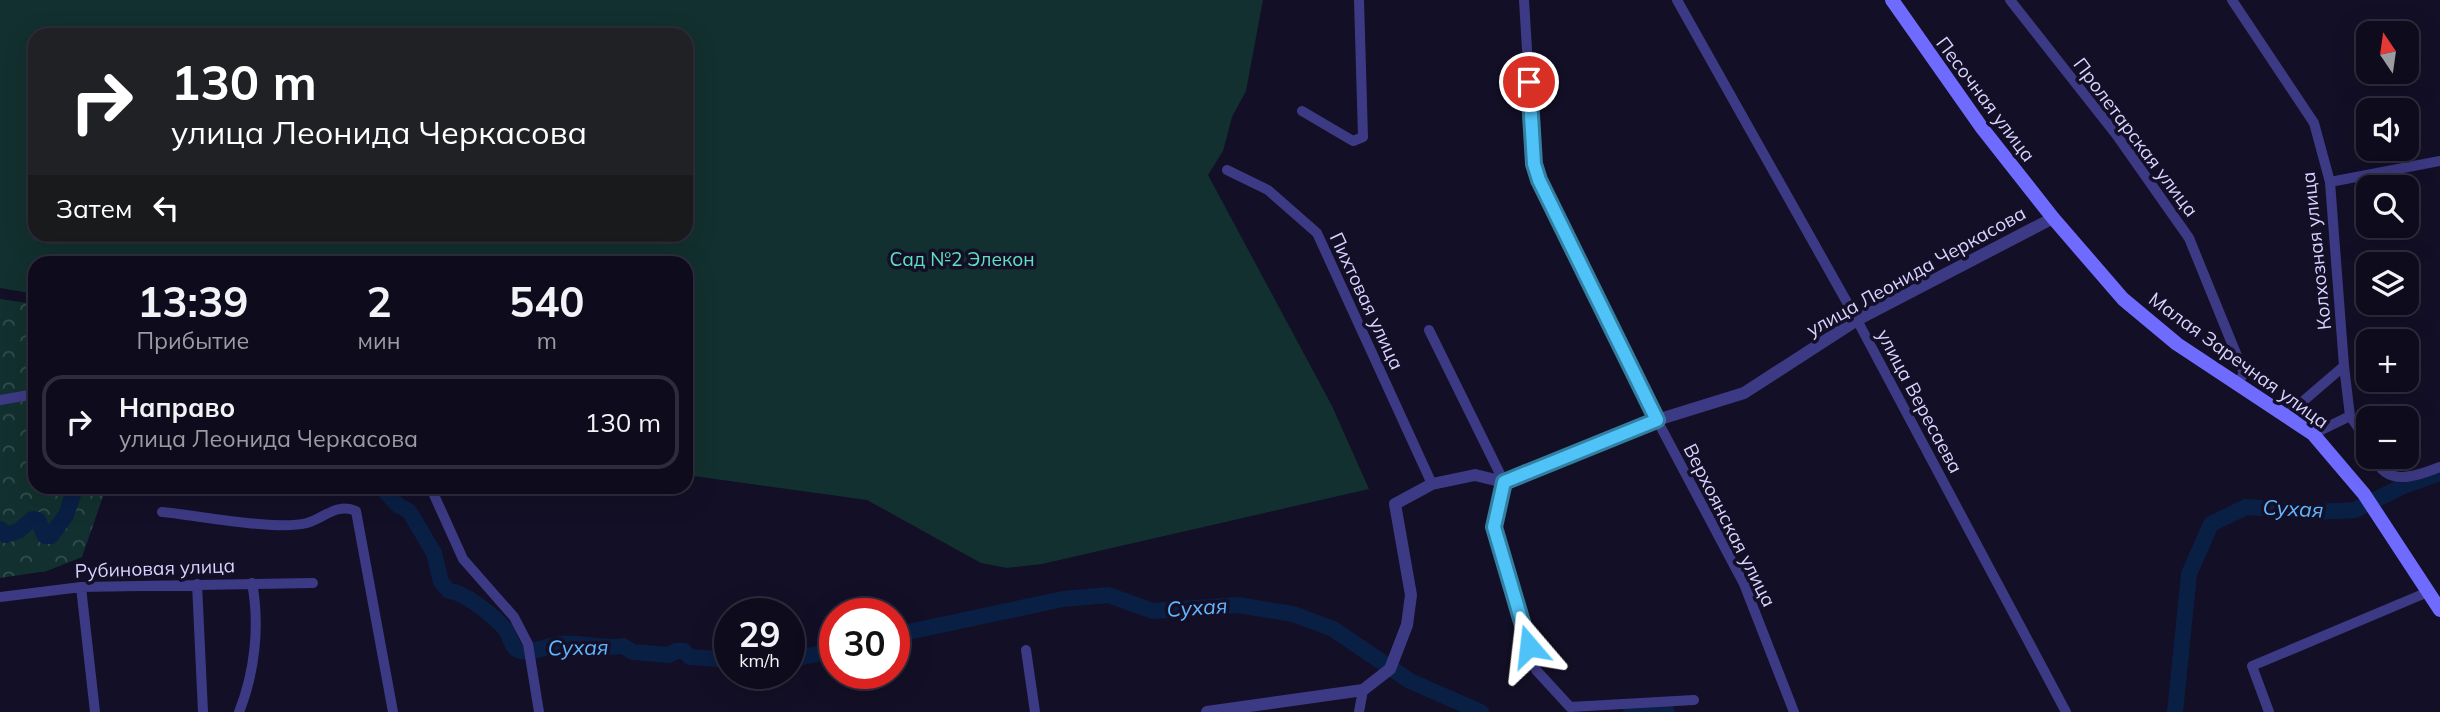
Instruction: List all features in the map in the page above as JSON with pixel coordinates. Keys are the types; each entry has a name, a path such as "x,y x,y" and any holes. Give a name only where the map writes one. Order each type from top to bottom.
{"main road":[{"name":"Песочная улица","path":"1892,0 1982,128 2053,218"},
{"name":"Малая Заречная улица","path":"2053,218 2123,299 2177,344 2313,434 2364,494 2440,610"}],"street":[{"path":"1303,111 1353,141 1363,137 1359,0"},
{"name":"Верхоянская улица","path":"1524,0 1534,164 1657,420 1744,584 1794,712"},
{"name":"улица Вересаева","path":"1678,0 1857,320 2066,712"},
{"name":"Пролетарская улица","path":"2010,0 2118,136 2189,238 2244,373 2238,383"},
{"name":"Колхозная улица","path":"2232,0 2314,123 2330,183 2350,416"},
{"path":"2330,183 2440,161"},
{"name":"Пихтовая улица","path":"1227,170 1268,190 1317,233 1432,484"},
{"name":"улица Леонида Черкасова","path":"1504,482 1657,420 1744,393 1857,320 2053,218"},
{"path":"1429,330 1504,482 1494,527 1536,670 1570,707 1694,700"},
{"path":"2287,415 2344,366"},
{"path":"0,400 28,395"},
{"path":"2313,434 2350,416 2356,425"},
{"path":"2381,469 2408,479 2440,467"},
{"path":"1207,712 1277,707 1363,690 1381,678 1395,659 1407,625 1411,594 1395,504 1432,484 1475,475 1504,482"},
{"path":"434,494 463,558 514,617 528,644 539,712"},
{"path":"162,512 278,524 307,523 327,512 350,508 356,511 393,712"},
{"path":"239,712 254,658 256,600 252,583"},
{"name":"Рубиновая улица","path":"0,597 80,587 313,583"},
{"path":"197,584 203,712"},
{"path":"80,587 94,712"},
{"path":"2269,712 2252,666 2428,592"},
{"path":"1026,650 1035,712"},
{"path":"1359,712 1363,690"}],"green space":[{"name":"Сад №2 Элекон","path":"0,0 1263,0 1246,91 1232,117 1223,151 1208,175 1332,406 1369,489 1042,564 1007,568 981,563 867,500 693,476 693,256 28,256 28,293 0,288"},
{"path":"0,299 28,303 28,494 104,494 82,557 47,571 0,578"}],"waterway":[{"name":"Сухая","path":"2175,712 2189,574 2211,524 2246,507 2316,512 2355,510 2401,487 2440,473"},
{"name":"Сухая","path":"0,529 6,535 18,531 33,519 38,520 45,536 51,536 66,515 73,494"},
{"name":"Сухая","path":"388,494 398,505 409,511 434,553 441,582 449,591 471,600 495,619 506,630 516,649 531,651 567,643 623,646 633,652 669,655 684,651 690,657 714,659"},
{"name":"Сухая","path":"910,632 1063,599 1108,595 1153,611 1238,605 1293,614 1333,629 1410,681 1481,712"},
{"name":"Сухая","path":"805,657 819,653"},
{"name":"Сухая","path":"1631,712 1636,709 1667,712"}],"route":[{"path":"1529,82 1534,164 1539,180 1657,420 1504,482 1494,527 1529,646"}]}
